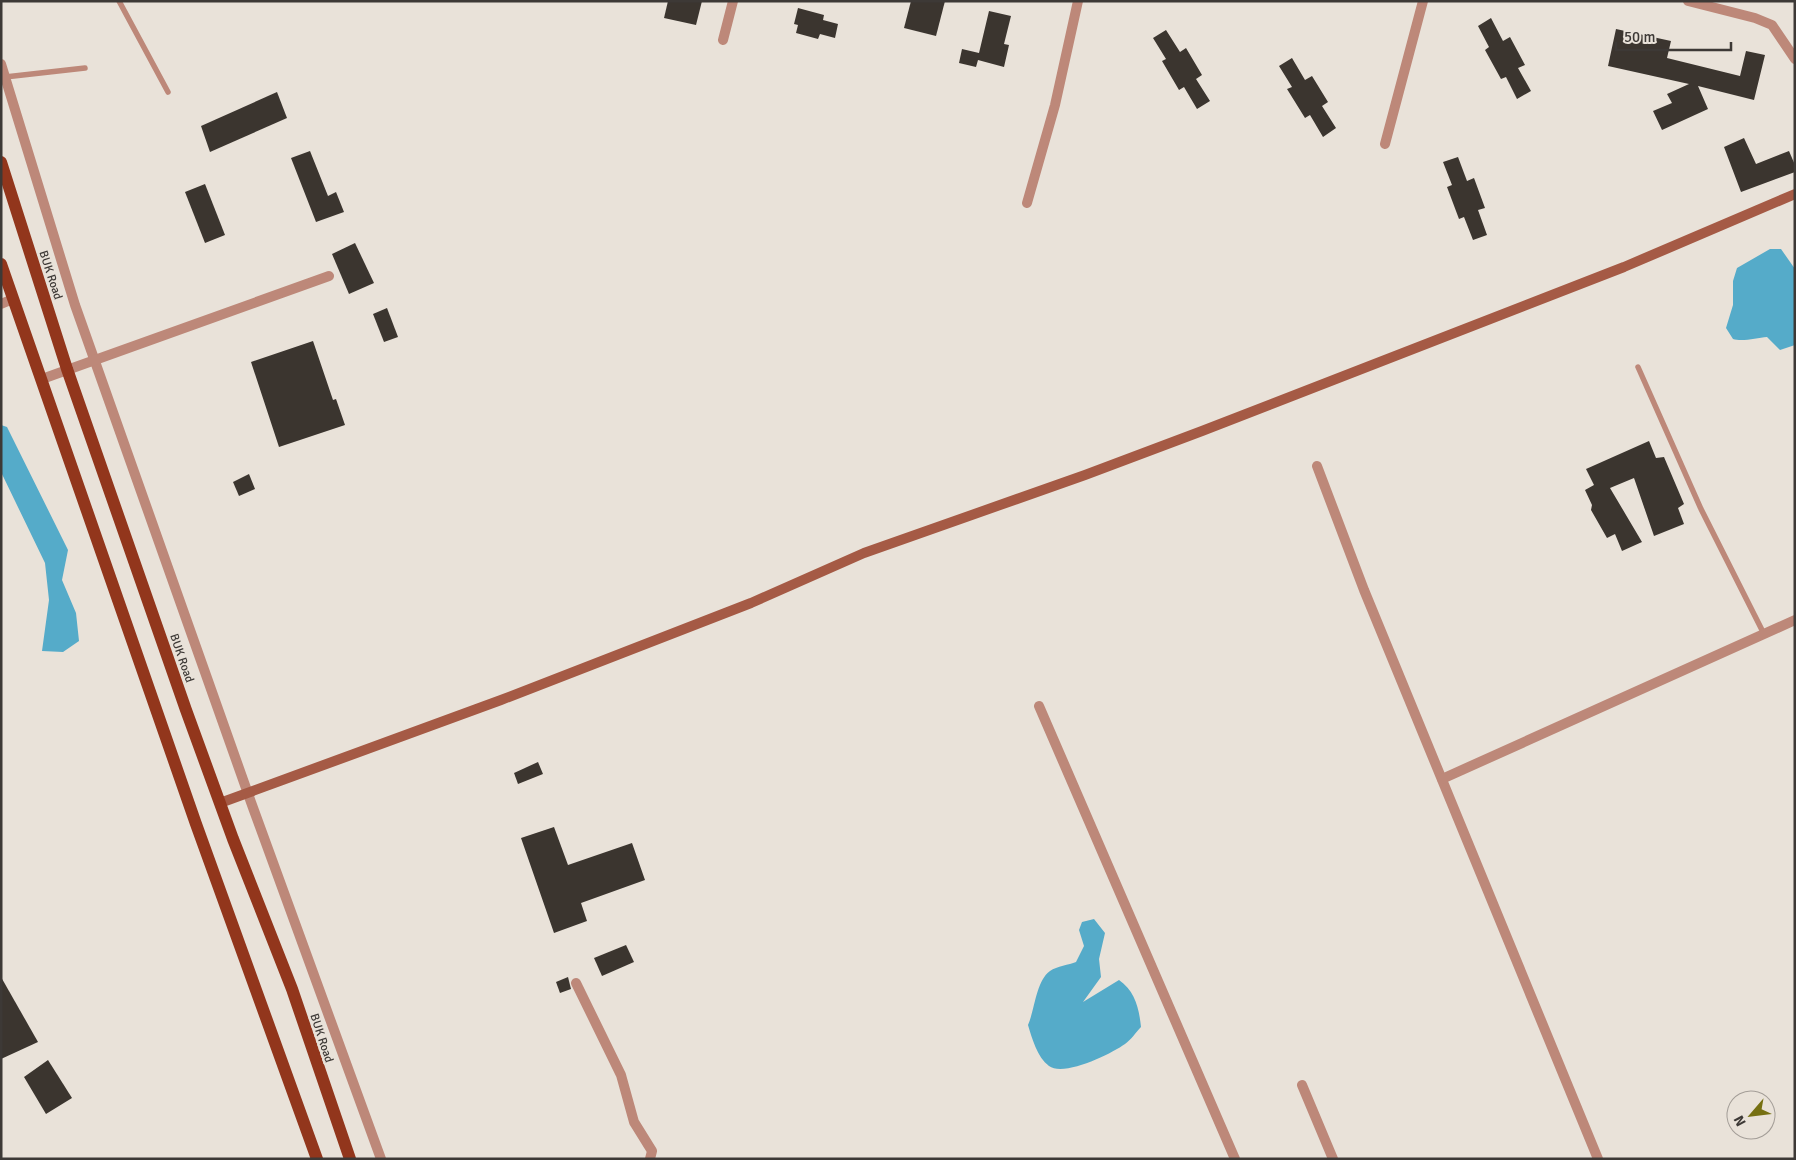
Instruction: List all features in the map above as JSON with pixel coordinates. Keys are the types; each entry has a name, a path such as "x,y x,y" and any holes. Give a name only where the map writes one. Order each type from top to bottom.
{"main road":[{"name":"BUK Road","path":"1,162 67,369 232,839 292,989 350,1159"},
{"path":"2,268 7,301 42,379 196,824 317,1159"}],"street":[{"path":"724,40 734,1"},
{"path":"1027,204 1054,105 1078,1"},
{"path":"1385,144 1423,1"},
{"path":"1688,1 1755,18 1772,25 1795,59"},
{"path":"1,64 46,214 96,361 252,805 381,1159"},
{"path":"221,807 249,793 501,700 751,603 864,553 1085,476 1193,435 1624,267 1795,194"},
{"path":"42,379 329,276"},
{"path":"1317,466 1364,590 1598,1159"},
{"path":"1442,779 1795,620"},
{"path":"1039,706 1235,1159"},
{"path":"576,983 621,1075 634,1122 652,1151 650,1159"},
{"path":"1302,1085 1334,1159"}],"lane":[{"path":"119,1 168,92"},
{"path":"4,77 85,68"},
{"path":"1638,367 1701,509 1764,634"}],"water":[{"path":"1770,249 1781,249 1795,269 1795,345 1780,350 1767,337 1745,340 1733,339 1726,328 1733,305 1733,281 1737,268"},
{"path":"1,425 7,427 68,550 62,580 76,613 79,641 63,652 42,651 49,600 45,563 1,472"},
{"path":"1094,919 1105,933 1099,959 1101,977 1083,1002 1119,980 1129,989 1135,1000 1141,1027 1127,1042 1109,1053 1076,1067 1056,1069 1049,1066 1041,1058 1028,1025 1036,996 1045,976 1053,969 1076,962 1084,946 1079,930 1082,922"}],"building":[{"path":"668,1 702,1 696,25 664,18"},
{"path":"911,1 945,1 936,36 904,28"},
{"path":"798,8 824,15 823,20 838,24 835,38 820,34 818,39 796,33 798,25 794,24"},
{"path":"989,11 1011,16 1004,44 1009,45 1004,67 978,60 976,67 959,63 962,49 979,53"},
{"path":"1491,18 1503,41 1510,37 1525,65 1518,68 1531,91 1517,99 1506,77 1501,79 1485,50 1489,47 1478,26"},
{"path":"1616,29 1671,41 1667,58 1740,76 1746,51 1765,55 1754,100 1698,86 1708,109 1662,130 1653,111 1672,103 1667,94 1689,84 1608,66"},
{"path":"1166,30 1180,52 1186,48 1202,75 1196,79 1210,101 1197,109 1184,87 1179,90 1162,61 1166,59 1153,38"},
{"path":"1292,58 1305,80 1312,76 1328,102 1322,106 1336,128 1323,137 1310,115 1305,118 1287,89 1292,87 1279,66"},
{"path":"277,92 287,118 210,152 201,126"},
{"path":"1744,138 1756,164 1789,151 1795,165 1795,172 1741,192 1724,147"},
{"path":"310,151 328,196 336,192 344,212 316,222 291,158"},
{"path":"1458,157 1467,181 1474,178 1485,208 1478,210 1487,235 1473,240 1464,217 1459,219 1447,187 1452,185 1443,162"},
{"path":"205,184 225,235 205,243 185,192"},
{"path":"355,243 374,283 349,294 332,254"},
{"path":"387,308 398,337 384,342 373,314"},
{"path":"313,341 333,400 336,399 345,425 279,447 251,362"},
{"path":"1649,441 1656,458 1664,457 1684,504 1678,508 1684,524 1654,536 1634,478 1610,488 1642,542 1622,551 1615,534 1607,538 1591,510 1592,505 1585,490 1594,485 1586,469"},
{"path":"249,474 255,489 239,496 233,482"},
{"path":"538,762 543,774 518,784 514,773"},
{"path":"554,827 568,865 632,843 645,880 581,903 587,921 554,933 521,838"},
{"path":"626,945 634,962 602,976 594,958"},
{"path":"1,977 38,1042 1,1059"},
{"path":"568,977 571,989 560,993 556,982"},
{"path":"48,1060 72,1098 46,1114 24,1077"}]}
